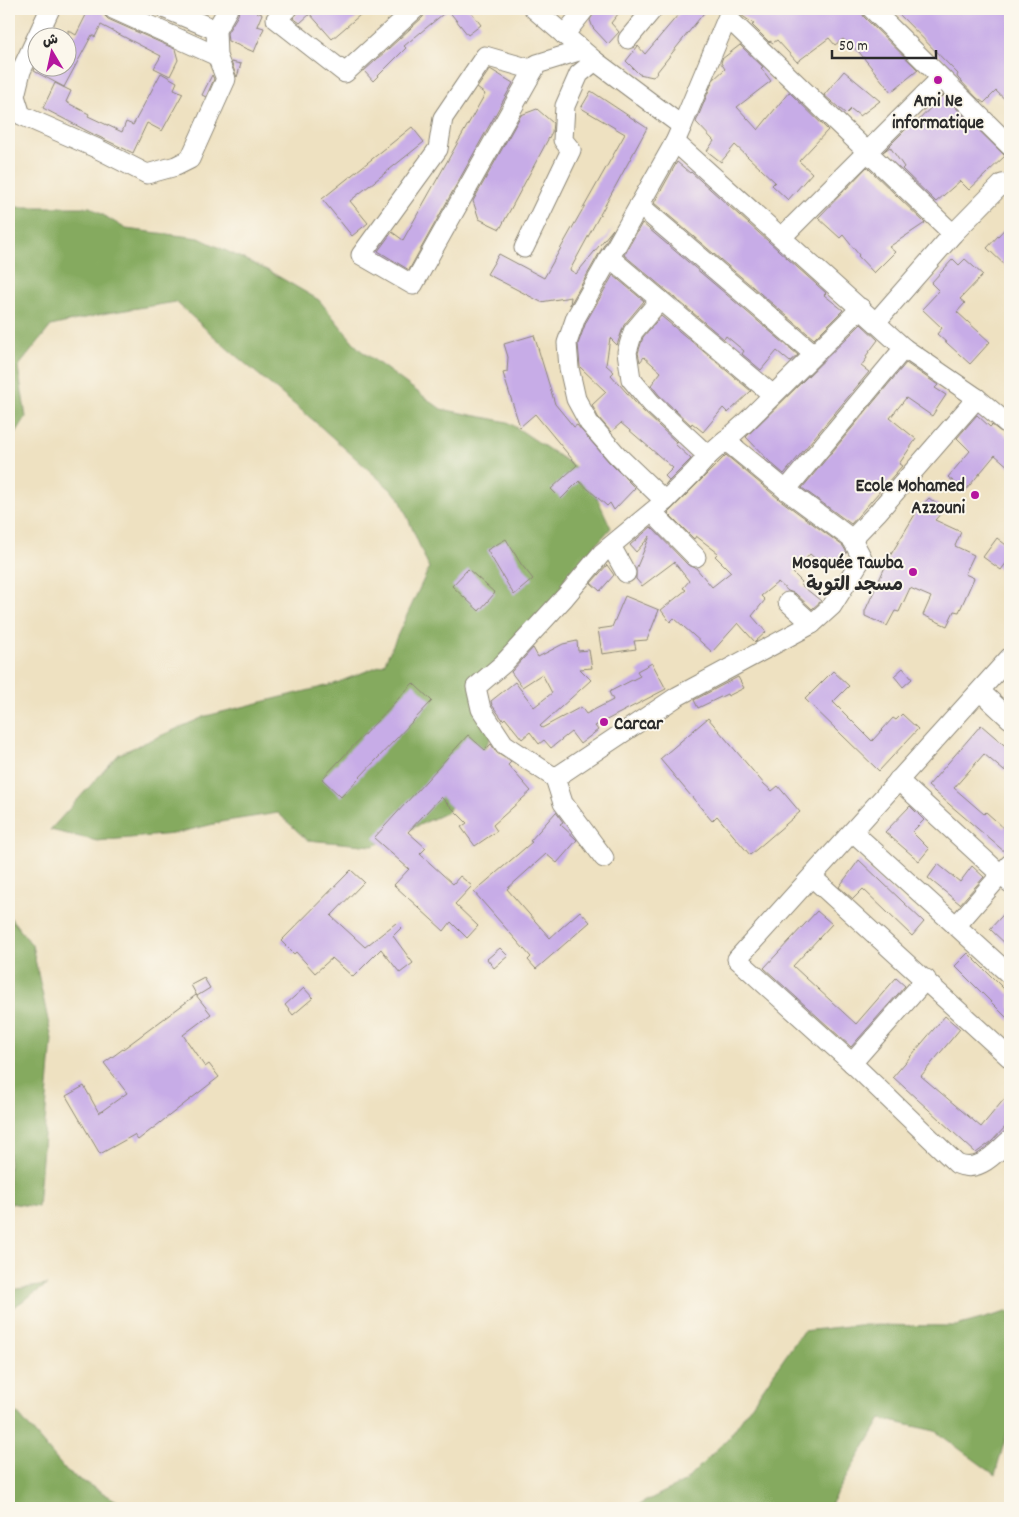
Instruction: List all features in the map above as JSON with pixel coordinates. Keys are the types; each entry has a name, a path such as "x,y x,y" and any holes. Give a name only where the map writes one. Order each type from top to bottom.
{"street":[{"path":"50,9 20,71 15,96 21,115 96,148 147,174 176,166 190,159 226,79 217,56 216,30 228,9"},
{"path":"113,9 217,56"},
{"path":"166,9 216,30"},
{"path":"287,9 276,19 346,72 415,9"},
{"path":"534,9 678,134 782,237 904,348 977,398 1010,426"},
{"path":"564,35 585,9"},
{"path":"628,39 653,9"},
{"path":"872,9 1009,142"},
{"path":"696,557 590,423 576,399 569,368 567,342 576,317 678,134 729,13 866,152 953,234"},
{"path":"534,70 486,56 443,118 438,150 361,255 413,285 534,70 537,64 588,55"},
{"path":"524,248 572,150 564,140 564,106 588,55"},
{"path":"782,237 941,78"},
{"path":"876,322 953,234 1002,184 1010,183"},
{"path":"639,205 814,354"},
{"path":"609,257 773,395"},
{"path":"660,300 633,332 627,352 631,379 651,403 708,456"},
{"path":"604,858 562,803 555,778 504,744 481,709 476,687 503,664 565,598 602,553 658,507 861,308"},
{"path":"786,490 904,348"},
{"path":"852,539 977,398"},
{"path":"555,778 678,696 812,624 832,606 862,558 852,539 786,490 725,440"},
{"path":"611,546 626,573"},
{"path":"788,602 812,624"},
{"path":"1010,657 738,959 852,1063 957,1164 969,1167 982,1164 1010,1140"},
{"path":"980,692 1010,719"},
{"path":"898,780 1007,874 956,926"},
{"path":"853,832 1010,975"},
{"path":"812,877 1010,1058"},
{"path":"852,1063 926,980"}],"green space":[{"path":"9,207 90,207 126,229 199,238 269,271 319,300 359,349 441,409 508,422 586,474 611,528 565,579 545,622 476,681 499,723 448,812 373,846 307,840 278,813 226,821 173,834 97,841 50,830 119,754 206,716 334,684 384,664 429,568 399,497 176,302 107,313 51,326 18,367 26,417 9,444"},
{"path":"9,916 32,945 52,1039 38,1207 9,1203"},
{"path":"47,1285 9,1310 9,1290"},
{"path":"1010,1311 1010,1422 995,1475 935,1431 881,1419 828,1508 632,1508 684,1482 730,1436 803,1331 858,1325 956,1326"},
{"path":"9,1407 19,1415 67,1472 129,1508 9,1508"}],"building":[{"path":"102,9 108,19 175,49 178,60 170,76 154,68 161,56 101,25 95,37 92,35 78,61 78,31 88,11"},
{"path":"239,9 249,9 262,14 257,26 264,28 254,52 228,41 227,33 238,15"},
{"path":"298,9 367,9 332,39 310,14 300,23 293,18 298,13"},
{"path":"426,9 469,9 481,25 468,35 448,10 404,46 406,48 373,81 364,71 423,17"},
{"path":"596,9 622,9 611,23 619,32 608,44 593,28 590,20"},
{"path":"683,9 707,9 653,77 639,74 626,61 638,46 645,54"},
{"path":"742,9 860,9 864,17 918,70 891,92 859,52 843,39 835,45 829,38 797,62 777,40 773,43 769,42 752,25 754,24 741,15"},
{"path":"894,9 1010,9 1010,104 996,91 984,103 977,98 958,78 958,74"},
{"path":"740,45 763,67 761,68 771,81 737,107 758,130 789,92 828,130 799,161 812,173 788,200 772,185 775,182 735,145 721,162 707,151 714,141 696,122 713,80 725,69 721,63 722,59"},
{"path":"231,62 241,64 237,77 236,75"},
{"path":"490,69 513,83 409,270 378,251 392,232 403,240 485,94 477,88"},
{"path":"844,71 880,101 860,116 851,109 846,114 824,95"},
{"path":"161,73 177,82 174,89 183,93 162,131 147,123 133,153 43,108 55,83 71,91 66,102 89,114 88,116 122,132 126,122 133,125"},
{"path":"212,75 214,79 206,97 202,95"},
{"path":"47,78 69,78 64,87"},
{"path":"591,91 647,128 570,270 576,274 613,229 570,305 571,297 541,302 487,274 499,254 544,278 625,134 581,108"},
{"path":"943,95 1005,156 969,190 960,181 936,202 902,169 904,167 890,147 883,152 910,125 912,127"},
{"path":"537,109 553,123 552,132 500,229 479,219 473,201 521,115"},
{"path":"412,127 424,142 350,201 368,223 352,236 322,199"},
{"path":"677,162 691,172 826,293 824,295 843,310 814,339 654,203"},
{"path":"867,167 925,223 889,247 895,252 874,273 858,256 843,235 840,238 818,218"},
{"path":"642,223 798,355 790,362 777,351 761,370 742,354 744,351 726,336 724,339 624,255"},
{"path":"1010,223 1010,270 987,248"},
{"path":"953,259 959,265 965,259 983,275 960,299 965,303 957,312 990,342 970,364 937,334 942,328 922,309 939,291 931,283"},
{"path":"613,275 644,301 624,325 617,345 610,338 606,365 614,372 611,375 642,410 691,459 665,485 669,480 665,476 673,468 621,423 611,432 598,417 592,405 606,392 580,367 578,344 586,322"},
{"path":"661,316 751,391 728,413 723,408 703,432 692,423 691,425 651,385 661,372 644,357 640,362 638,353 643,337"},
{"path":"861,324 878,340 861,366 869,372 784,474 746,437"},
{"path":"534,335 555,404 574,427 577,425 609,462 635,488 614,510 610,503 607,506 579,481 561,499 551,489 577,465 535,414 520,427 503,373 507,372 508,357 504,344"},
{"path":"906,363 938,385 935,388 946,395 932,416 906,398 890,418 916,439 899,464 902,466 851,524 802,488"},
{"path":"977,415 990,427 992,425 1010,439 1010,468 995,455 965,491 948,477 970,451 957,438"},
{"path":"726,455 779,499 843,546 847,553 832,565 825,556 819,562 810,554 793,573 802,582 800,584 821,601 812,609 796,594 788,591 778,582 761,596 765,600 752,616 766,632 755,642 738,623 712,652 674,618 670,622 661,610 686,590 683,588 689,581 674,562 642,586 636,579 636,569 650,536 636,552 630,545 651,527 688,565 696,568 712,587 731,572 715,556 718,553 696,536 694,539 668,513"},
{"name":"Mosquée Tawba مسجد التوبة","path":"929,498 944,510 935,520 961,532 955,546 974,555 965,574 974,578 959,612 954,611 947,626 923,615 931,597 910,588 899,612 895,611 887,626 865,616 865,611 890,556 917,511"},
{"path":"997,538 1010,548 1010,558 1001,570 983,557"},
{"path":"506,539 521,564 533,579 514,595 487,550"},
{"path":"607,565 614,575 600,591 591,583"},
{"path":"468,569 495,593 479,611 452,586"},
{"path":"625,596 659,610 647,640 634,641 636,649 602,654 598,629 612,627"},
{"path":"577,641 578,651 589,650 592,668 580,669 591,680 540,726 542,728 581,707 586,714 613,700 609,692 640,676 637,671 652,663 666,689 595,726 598,730 580,744 571,732 551,748 544,740 539,744 530,732 522,739 505,718 503,720 491,701 515,682 534,707 552,693 542,674 522,687 511,672 533,648 538,657 563,644"},
{"path":"903,668 912,679 903,687 894,676"},
{"path":"833,671 849,686 833,702 872,741 893,718 896,720 902,714 918,729 879,771 805,699"},
{"path":"738,677 744,688 698,708 694,700"},
{"path":"413,683 432,701 341,797 322,779"},
{"path":"708,718 764,784 772,791 778,786 800,812 750,855 717,816 712,821 660,759"},
{"path":"981,725 1010,750 1010,764 1004,771 984,754 954,788 984,814 986,812 1004,828 1010,821 1010,853 1006,853 928,786"},
{"path":"468,735 485,750 491,744 497,753 511,762 508,765 531,791 493,825 497,831 475,846 461,827 467,823 441,797 408,832 426,848 420,854 453,884 460,876 472,886 455,904 478,926 467,938 451,922 444,931 394,885 409,869 374,838"},
{"path":"910,806 924,820 912,832 929,849 919,861 885,832"},
{"path":"556,812 563,822 560,824 577,840 557,863 546,854 507,889 550,938 580,911 590,922 536,969 528,960 531,957 474,892 532,842 530,841"},
{"path":"859,860 924,922 912,936 863,889 853,899 839,887"},
{"path":"938,864 960,882 972,866 984,877 960,904 928,878"},
{"path":"351,870 364,882 331,916 365,947 396,923 401,928 393,936 413,963 400,973 381,949 353,977 332,958 315,973 296,952 294,954 281,941"},
{"path":"1010,907 1010,948 990,929"},
{"path":"817,911 832,924 793,966 856,1024 896,978 905,986 851,1047 764,968"},
{"path":"500,948 508,956 494,968 487,959"},
{"path":"968,953 1010,995 1010,1021 955,966"},
{"path":"204,978 210,988 197,996 191,985"},
{"path":"304,988 313,998 293,1015 285,1005"},
{"path":"196,995 211,1014 183,1035 205,1067 209,1064 219,1077 138,1140 134,1135 100,1154 66,1096 84,1086 99,1113 127,1093 104,1063"},
{"path":"945,1016 960,1029 921,1076 981,1127 1010,1092 1010,1122 991,1142 976,1153 893,1077"}],"place":[{"name":"Ami Ne informatique","path":"938,80"},
{"name":"Ecole Mohamed Azzouni","path":"975,495"},
{"name":"Mosquée Tawba مسجد التوبة","path":"913,572"},
{"name":"Carcar","path":"604,722"}]}
